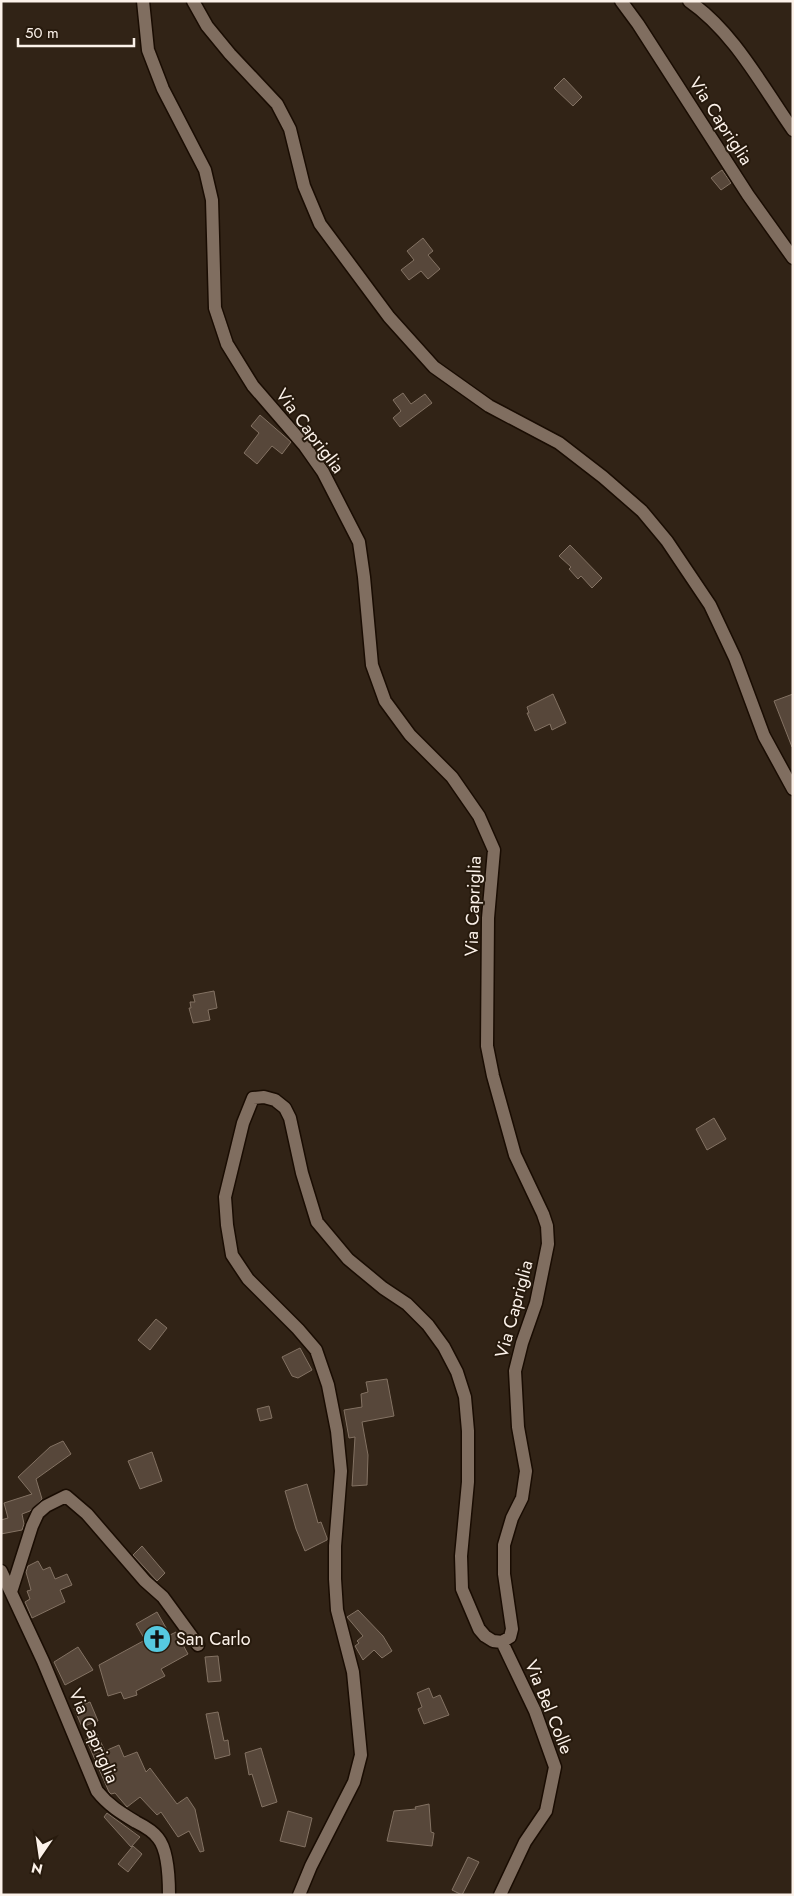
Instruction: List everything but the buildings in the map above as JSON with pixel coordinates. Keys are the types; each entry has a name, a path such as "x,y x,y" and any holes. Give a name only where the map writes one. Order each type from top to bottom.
{"street":[{"name":"Via Capriglia","path":"143,1 148,50 163,89 205,170 212,200 215,308 227,344 253,386 304,445 323,472 359,542 372,664 385,701 410,735 452,777 479,816 494,850 488,918 486,1046 515,1155 543,1214 547,1226 548,1244 536,1303 522,1343 515,1372 518,1427 526,1471 522,1498 512,1518 504,1545 504,1574 512,1629 510,1637 502,1642"},
{"path":"193,1 207,26 230,54 277,104 290,129 304,186 320,224 389,317 434,367 489,406 559,443 603,477 642,511 667,541 710,605 735,658 764,736 793,789"},
{"name":"Via Capriglia","path":"621,1 638,24 748,195 793,258"},
{"path":"689,1 702,10 719,27 793,130"},
{"path":"299,1895 310,1866 354,1782 361,1755 353,1672 337,1610 335,1546 341,1471 337,1431 328,1385 316,1350 287,1317 248,1279 232,1255 227,1225 225,1197 243,1123 253,1098 264,1097 275,1100 285,1108 290,1118 302,1173 317,1222 348,1259 406,1304 428,1325 444,1347 457,1372 465,1397 468,1441 468,1482 461,1556 462,1589 479,1630 493,1641 502,1642"},
{"path":"12,1592 32,1526 38,1513 46,1506 66,1496 87,1514 145,1581 163,1597 198,1645"},
{"name":"Via Capriglia","path":"1,1570 43,1661 97,1791 106,1802 145,1827 159,1839 163,1848 169,1878 169,1895"},
{"name":"Via Bel Colle","path":"500,1895 525,1842 546,1810 555,1767 535,1712 502,1642"}],"place":[{"name":"San Carlo","path":"157,1639"}]}
